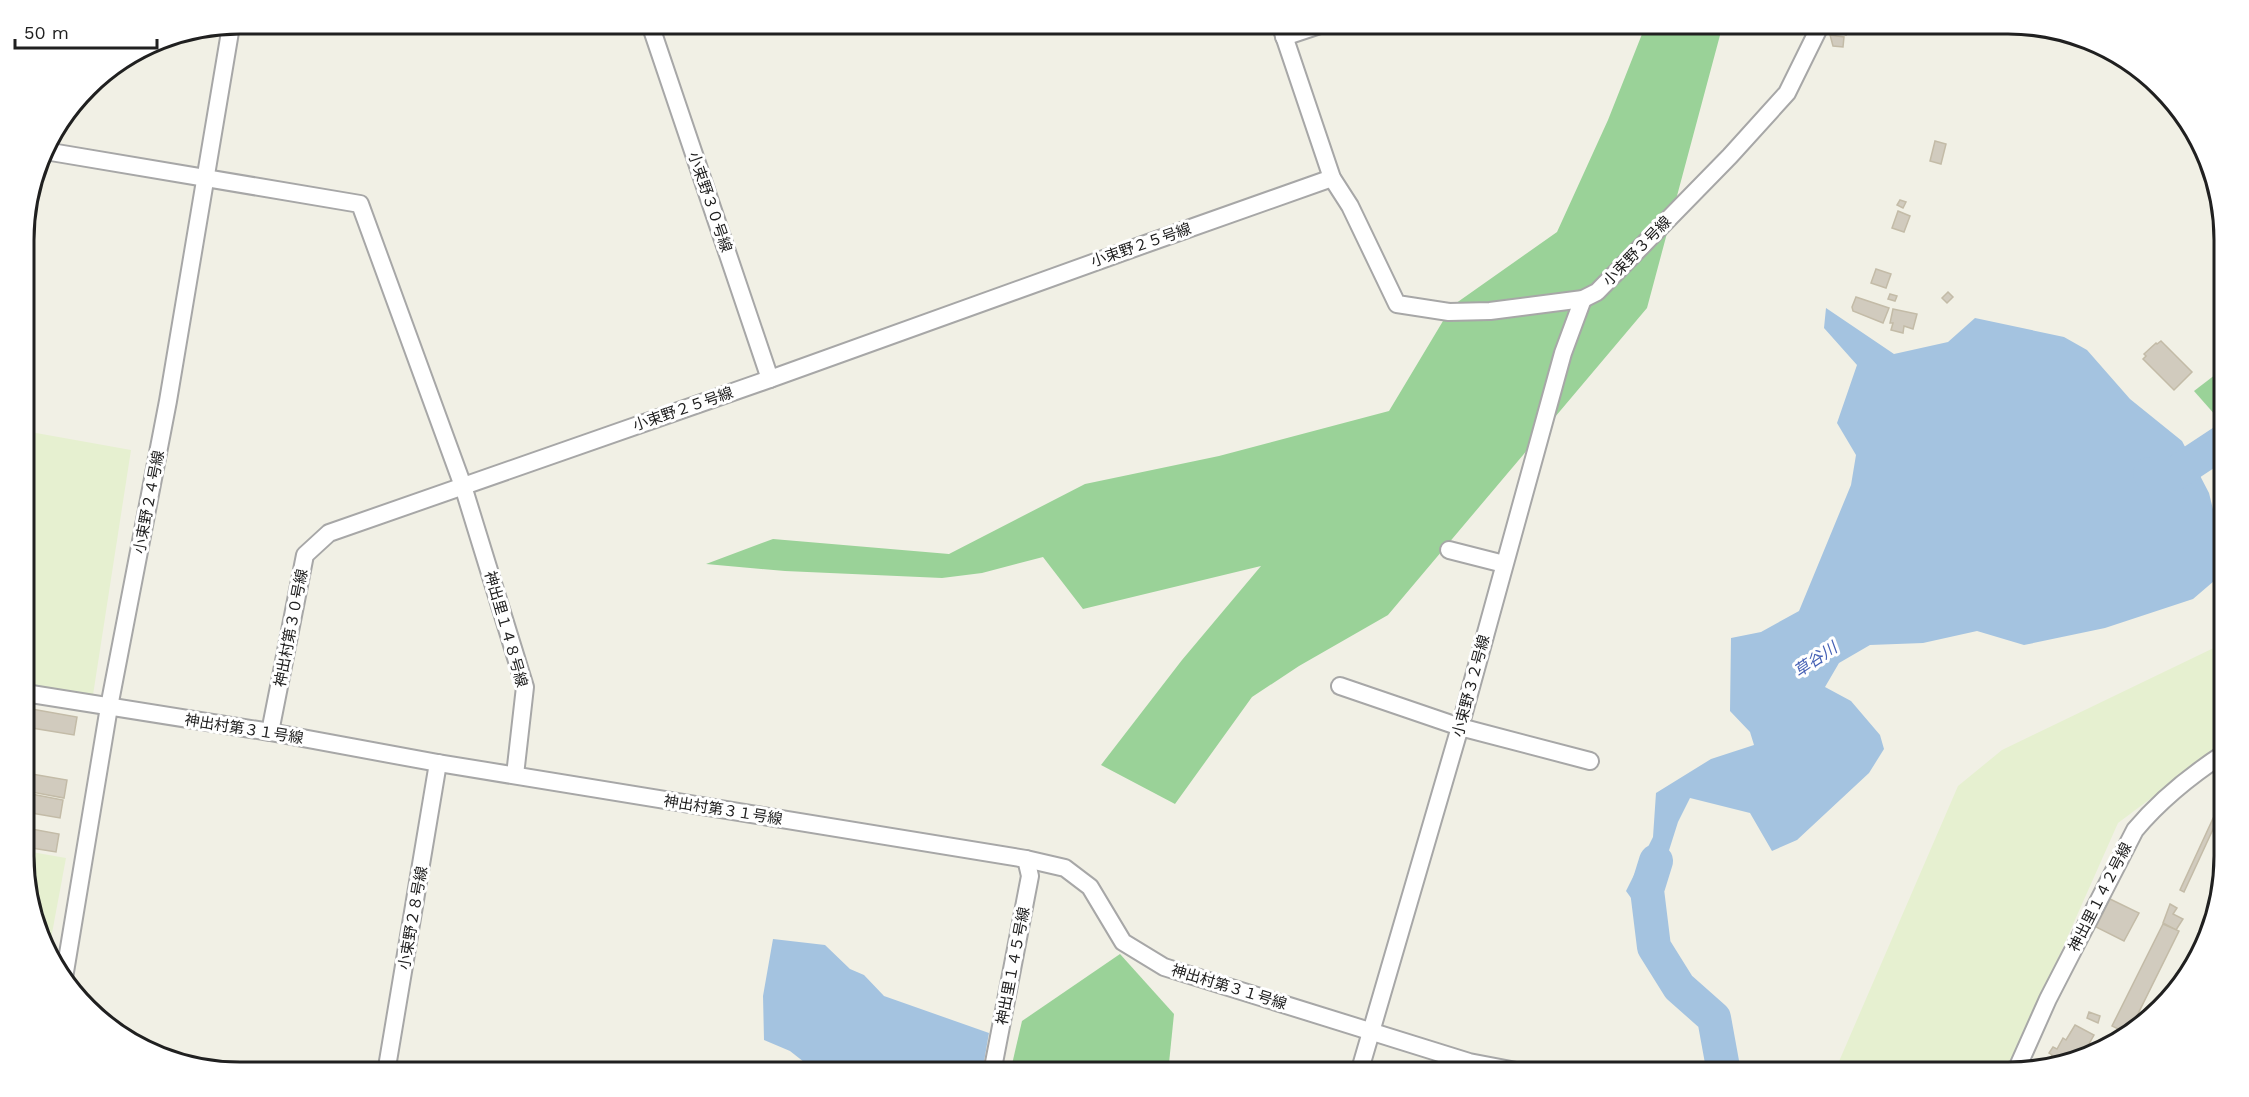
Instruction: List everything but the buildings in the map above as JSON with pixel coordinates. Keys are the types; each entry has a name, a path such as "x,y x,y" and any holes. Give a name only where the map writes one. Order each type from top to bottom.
{"street":[{"path":"1283,34 1332,178"},
{"name":"小束野３号線","path":"1332,178 1350,206 1398,304 1449,312 1490,310 1583,299 1597,292 1605,284 1730,156 1787,93 1816,34"},
{"name":"小束野２４号線","path":"66,966 109,707 168,401 230,35"},
{"name":"小束野３０号線","path":"654,35 770,379"},
{"path":"54,153 360,204 463,486"},
{"name":"小束野２５号線","path":"463,486 1332,178"},
{"name":"小束野３２号線","path":"1362,1062 1460,726 1563,353 1583,299"},
{"name":"神出村第３０号線","path":"270,732 305,555 328,533 463,486"},
{"name":"神出里１４８号線","path":"463,486 525,687 515,776"},
{"path":"1449,550 1504,564"},
{"path":"1340,686 1460,726 1590,761"},
{"name":"神出村第３１号線","path":"34,694 1026,859 1065,868 1090,887 1123,942 1164,967 1372,1031"},
{"name":"神出里１４２号線","path":"2020,1062 2048,999 2135,830 2155,806 2193,773 2214,760"},
{"name":"小束野２８号線","path":"388,1062 422,871 438,763"},
{"name":"神出里１４５号線","path":"994,1062 1030,876 1026,859"},
{"path":"1372,1031 1469,1062"}],"green space":[{"path":"1642,34 1720,34 1647,308 1388,615 1299,666 1252,697 1175,804 1101,765 1182,660 1261,566 1083,609 1043,557 982,573 942,578 785,571 706,564 773,539 949,554 1085,484 1219,456 1389,411 1452,306 1557,232 1608,120"},
{"path":"2214,376 2214,414 2194,391"},
{"path":"35,433 131,450 93,695 34,685"},
{"path":"2214,648 2214,751 2118,823 2012,1062 1839,1062 1958,786 2002,750"},
{"path":"34,852 66,858 51,937 38,897"},
{"path":"1120,954 1174,1014 1169,1062 1013,1062 1022,1021"}],"water":[{"path":"1826,308 1894,354 1948,342 1975,318 2064,337 2087,350 2130,399 2182,441 2209,493 2214,513 2214,581 2193,599 2105,628 2024,645 1977,631 1923,643 1870,645 1839,663 1825,687 1851,701 1880,735 1884,749 1869,773 1797,840 1772,851 1750,813 1690,798 1678,822 1652,904 1642,913 1626,891 1653,837 1656,793 1711,759 1754,745 1750,732 1730,711 1731,638 1761,632 1799,611 1851,485 1856,455 1837,423 1857,365 1824,328"},
{"path":"773,939 825,945 850,969 864,975 884,996 989,1033 984,1062 804,1062 790,1051 764,1040 763,996"}],"waterway":[{"name":"草谷川","path":"2150,474 2174,474 2214,448"},
{"name":"草谷川","path":"1656,861 1647,890 1654,947 1679,987 1714,1018 1722,1062"}]}
